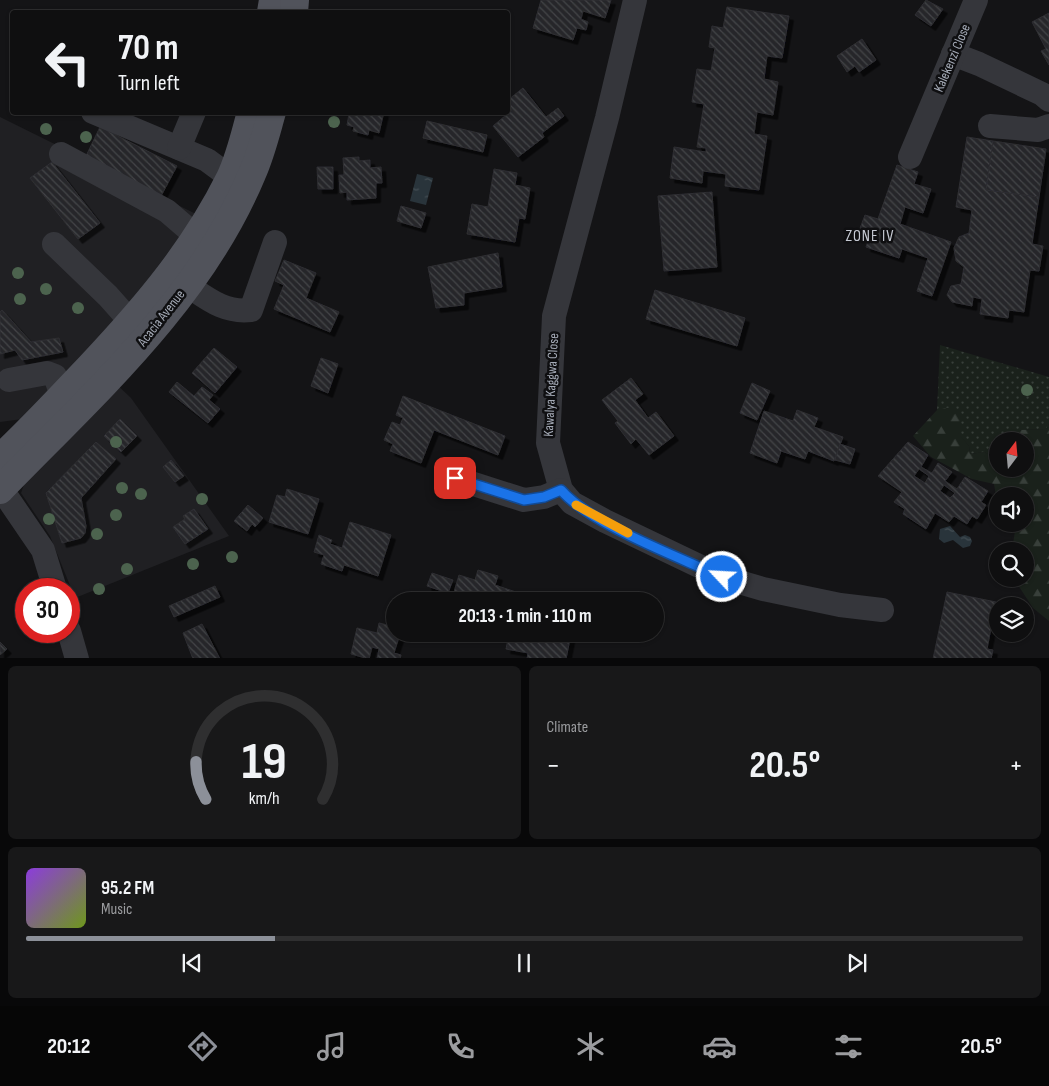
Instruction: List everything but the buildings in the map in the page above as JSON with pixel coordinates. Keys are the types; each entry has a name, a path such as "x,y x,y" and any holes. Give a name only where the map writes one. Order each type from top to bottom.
{"main road":[{"name":"Acacia Avenue","path":"0,458 132,323 166,281 196,236 230,177 242,146 250,115"},
{"name":"Acacia Avenue","path":"1,488 56,436 155,328 187,285 222,235 252,174 271,115"}],"street":[{"name":"Kawalya Kaggwa Close","path":"561,490 548,443 554,316 607,118 635,0"},
{"name":"Kalekenzi Close","path":"910,156 976,0"},
{"path":"953,54 979,64 1042,94 1049,100"},
{"path":"100,115 207,160 230,177"},
{"path":"179,148 193,115"},
{"path":"990,126 1038,130 1049,126"},
{"path":"61,154 167,211 196,236"},
{"path":"187,285 220,307 236,312 250,310 276,242"},
{"path":"54,244 108,296 132,323"},
{"path":"9,380 47,373 54,376 62,395"},
{"path":"455,478 524,500 544,497 561,490 572,503 605,521 722,577 763,589 840,605 882,610"},
{"path":"1,488 43,550 52,578"},
{"path":"73,643 78,658"}],"shaded area":[{"path":"0,117 196,214 121,317 30,418 0,422"},
{"path":"114,382 131,398 229,536 80,596 80,578 67,578 50,536 21,493 26,479"}],"green space":[{"path":"940,345 1049,377 1049,424 1046,429 1021,430 1020,432 989,432 989,455 985,452 970,454 969,446 937,410"},
{"path":"952,407 962,418 958,433 969,446 970,454 985,452 989,455 989,478 1034,478 1034,432 1020,432 1021,430 1046,429 1049,424 1049,621 1034,609 1034,597 1026,597 1019,587 1034,587 1034,542 1013,542 1015,532 1034,532 1034,487 994,487 994,484 972,479 931,457 913,436 937,410"}],"water":[{"path":"417,174 433,178 426,205 410,201"},
{"path":"950,526 960,537 965,535 970,537 972,541 970,546 963,548 953,540 944,543 939,539 940,529"}],"slow traffic":[{"path":"576,505 628,533"}],"district":[{"name":"ZONE IV","path":"870,236"}],"route":[{"path":"455,478 524,500 544,497 561,490 572,503 605,521 639,539 722,577"}]}
